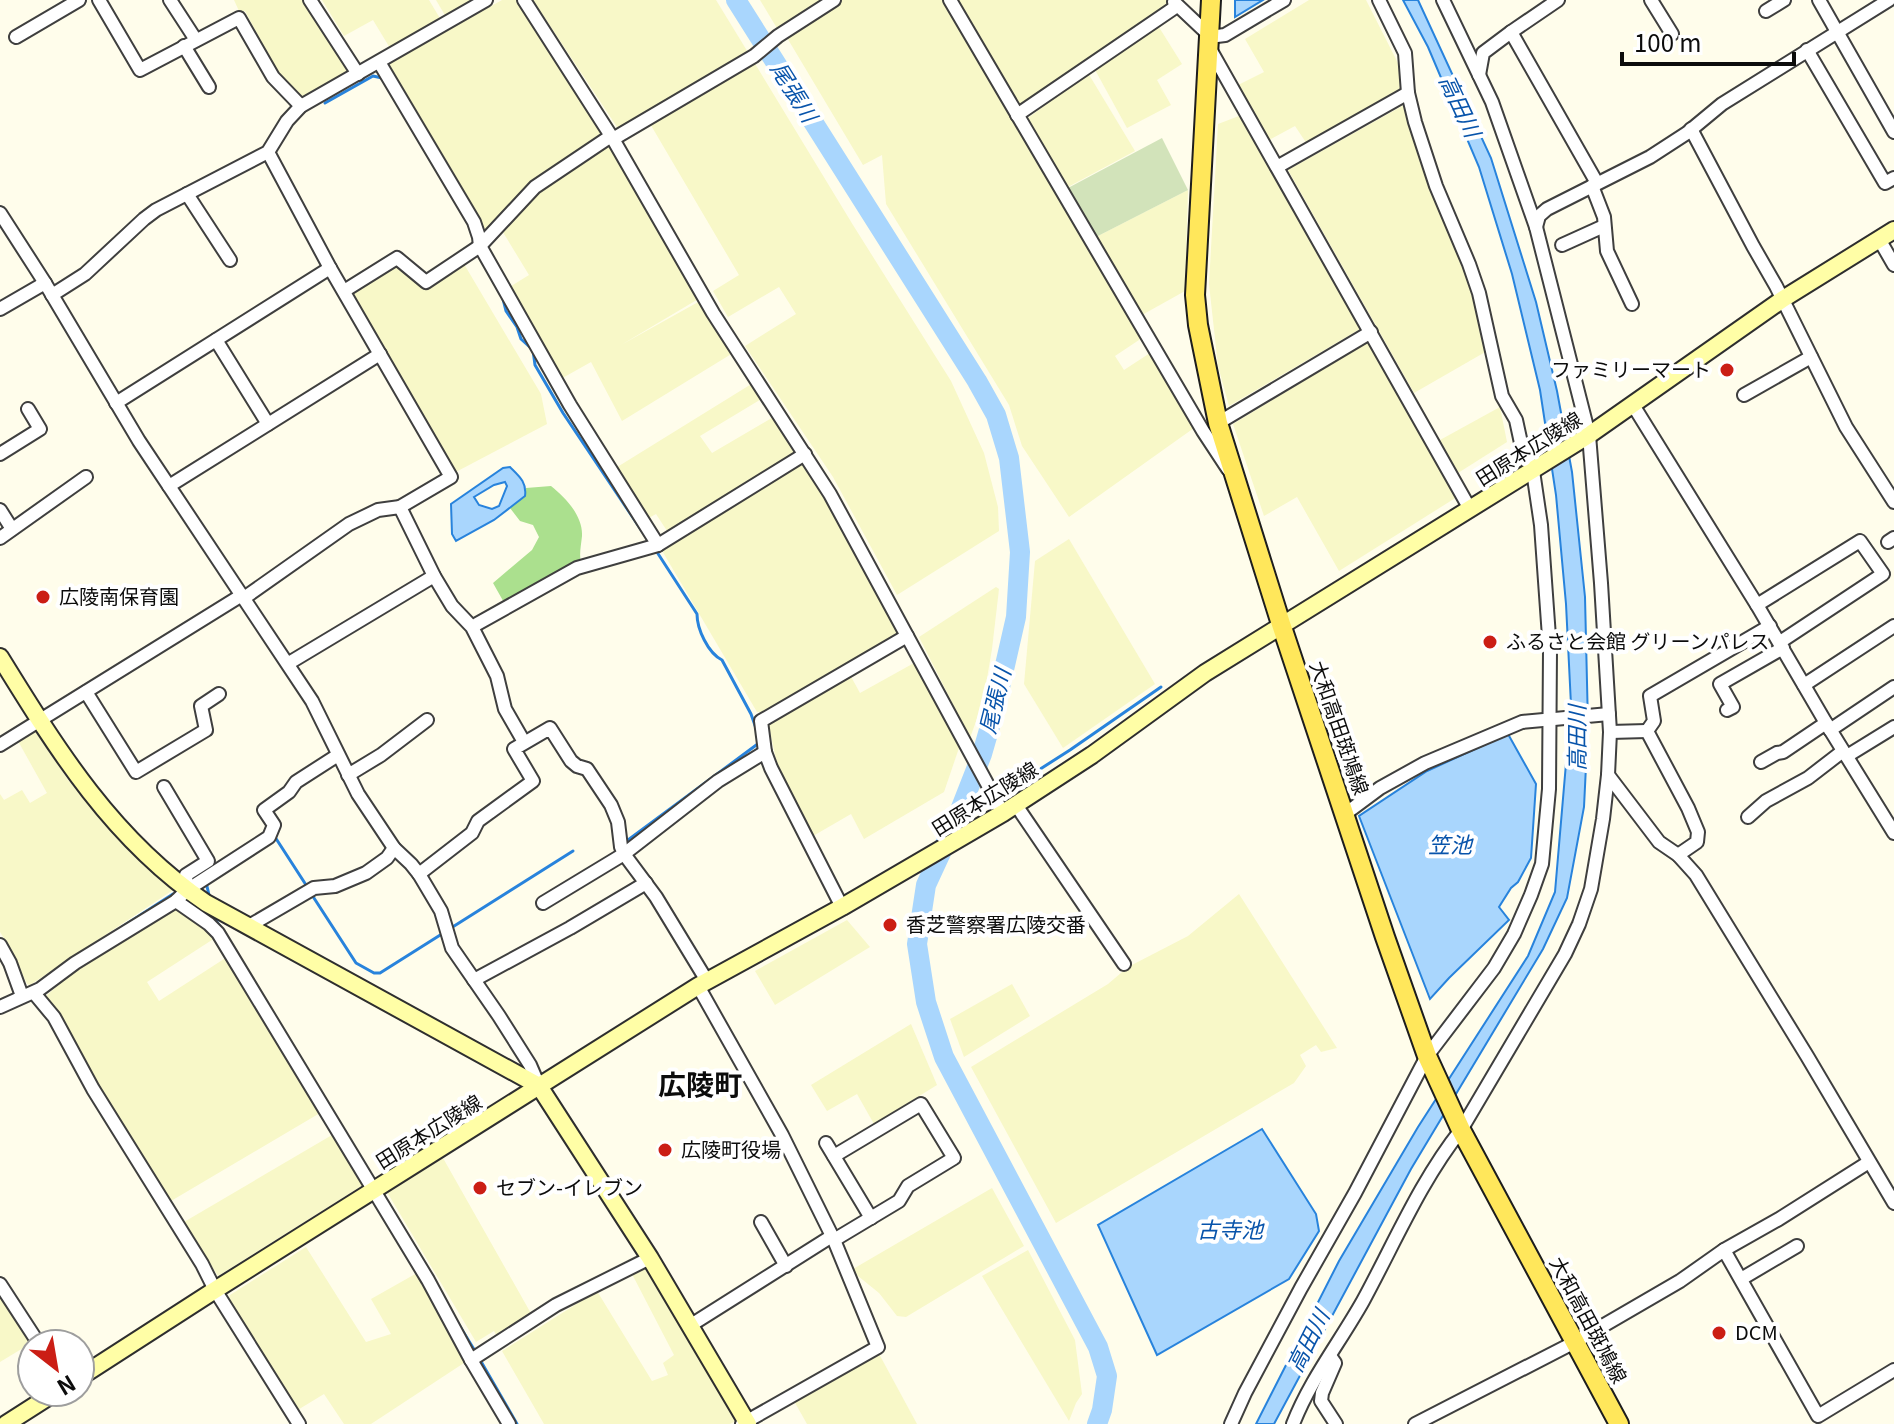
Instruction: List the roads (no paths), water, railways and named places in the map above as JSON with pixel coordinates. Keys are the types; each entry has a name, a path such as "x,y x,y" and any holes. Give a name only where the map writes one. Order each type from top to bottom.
{"main road":[{"name":"大和高田斑鳩線","path":"1211,0 1195,295 1218,423 1281,624 1429,1061 1460,1127 1619,1424"},
{"name":"田原本広陵線","path":"96,1367 702,984 965,835 999,799 1103,747 1205,673 1535,469 1633,405 1783,299 1894,230"},
{"path":"0,657 82,784 151,860 249,926 539,1086 650,1258 746,1423"},
{"path":"6,1424 31,1408"}],"street":[{"path":"16,37 79,0"},
{"path":"99,0 140,70 239,18 273,77 301,106"},
{"path":"170,0 209,87"},
{"path":"310,0 358,74"},
{"path":"52,295 85,274 144,219 268,152 287,121 301,106 486,0"},
{"path":"524,0 612,137 713,313 830,494 970,754 999,799 1124,964"},
{"path":"344,291 397,258 426,282 480,246 535,187 612,137 759,52 834,0"},
{"path":"950,0 1237,484"},
{"path":"1209,41 1225,35 1284,0"},
{"path":"1231,1424 1245,1393 1429,1061 1514,934 1542,864 1553,719 1535,469 1521,443 1516,420 1502,396 1479,293 1436,186 1415,122 1408,93 1405,53 1379,0"},
{"path":"1293,1424 1442,1155 1565,954 1591,889 1608,775 1610,732 1602,715 1601,583 1586,436 1536,227 1502,128 1443,0"},
{"path":"1479,75 1483,53 1558,0"},
{"path":"1651,0 1672,34"},
{"path":"1766,11 1784,0"},
{"path":"1819,0 1894,132"},
{"path":"1536,227 1539,216 1547,209 1650,157 1722,104 1889,0"},
{"path":"1017,115 1175,3 1209,41 1470,509"},
{"path":"1511,32 1594,184 1604,217 1607,251 1632,304"},
{"path":"1807,50 1885,183 1894,178"},
{"path":"379,62 474,222 480,246 576,415 658,545"},
{"path":"1277,167 1408,93"},
{"path":"1691,129 1783,299 1846,427 1894,502"},
{"path":"0,745 243,596 349,524 378,510 400,507 451,477 330,268 268,152"},
{"path":"187,194 230,260"},
{"path":"0,213 169,486 289,663 321,716 348,775 394,848 419,874 441,911 452,948 522,1053 539,1086"},
{"path":"1562,245 1604,226"},
{"path":"1879,239 1894,265"},
{"path":"116,403 330,268"},
{"path":"0,309 45,283"},
{"path":"1218,423 1371,332"},
{"path":"216,340 268,424"},
{"path":"169,486 380,354"},
{"path":"1744,395 1811,357"},
{"path":"1633,405 1894,833"},
{"path":"0,454 40,429 28,409"},
{"path":"477,624 577,568 658,545 805,454"},
{"path":"0,538 86,477"},
{"path":"400,507 434,576 452,606 472,627 497,676 505,709 524,742"},
{"path":"0,510 12,529"},
{"path":"1727,710 1733,707 1720,684 1883,574 1860,541 1757,605"},
{"path":"289,663 434,576"},
{"path":"1647,731 1654,721 1650,696 1770,626"},
{"path":"1804,685 1894,626"},
{"path":"842,907 765,752 761,721 907,636"},
{"path":"1761,762 1894,687"},
{"path":"86,692 136,772 206,730 201,706 219,694"},
{"path":"1345,814 1380,788 1440,756 1522,722 1602,715"},
{"path":"348,775 381,755 427,720"},
{"path":"1748,817 1766,801 1894,727"},
{"path":"419,874 472,833 478,821 533,781 514,749 550,728 571,761 587,769 611,805 618,822 624,854 646,883 782,1135 833,1238 878,1347 746,1423"},
{"path":"1610,732 1647,731"},
{"path":"1647,731 1698,832 1697,842 1678,855"},
{"path":"543,903 624,854 718,781 765,752"},
{"path":"0,1007 191,889 271,834 274,825 264,810 289,792 296,782 338,755"},
{"path":"1608,775 1659,842 1678,855 1696,875 1894,1203"},
{"path":"164,787 208,861 186,875 209,924 218,933 476,1357 509,1424"},
{"path":"1881,810 1894,802"},
{"path":"249,926 310,890 335,886 366,873 387,858 394,848"},
{"path":"474,980 646,883"},
{"path":"0,945 25,992 54,1017 87,1078 299,1424"},
{"path":"691,1325 899,1201 908,1186 954,1158 921,1104 834,1156"},
{"path":"826,1143 871,1218"},
{"path":"1415,1424 1575,1342 1680,1281 1724,1250 1869,1162"},
{"path":"761,1222 786,1266"},
{"path":"1741,1279 1797,1246"},
{"path":"1724,1250 1818,1416 1826,1419 1894,1370"},
{"path":"476,1357 556,1305 650,1258"},
{"path":"0,1284 29,1328"},
{"path":"1330,1356 1335,1363 1321,1401 1336,1424"}],"water":[{"path":"1235,0 1263,0 1235,17"},
{"name":"高田川","path":"1403,0 1418,0 1491,158 1536,302 1557,391 1572,472 1585,597 1588,725 1584,807 1567,898 1543,949 1411,1169 1274,1424 1256,1424 1339,1261 1418,1127 1528,956 1555,892 1571,705 1556,495 1540,390 1512,274 1479,167 1428,47"},
{"path":"510,467 519,476 524,483 525,496 494,520 456,541 452,534 451,504 503,468","holes":["505,482 507,486 499,506 492,509 479,505 474,497 494,485"]},
{"name":"笠池","path":"1508,734 1536,784 1531,858 1499,907 1509,920 1430,999 1359,816 1427,771"},
{"name":"古寺池","path":"1262,1129 1316,1214 1319,1231 1289,1279 1157,1355 1098,1225"}],"waterway":[{"name":"尾張川","path":"736,0 977,381 996,415 1009,458 1020,552 1016,617 982,754 926,885 917,944 926,1002 944,1057 1098,1347 1107,1376 1097,1424"},
{"path":"325,103 373,76 382,78"},
{"path":"503,299 506,311 521,339 533,350 535,365 563,413 650,543"},
{"path":"655,549 697,614 704,640 722,660 757,731"},
{"path":"998,796 1161,687"},
{"path":"628,840 759,743"},
{"path":"957,818 991,799"},
{"path":"272,836 308,888"},
{"path":"451,928 573,851"},
{"path":"206,882 209,895"},
{"path":"122,927 173,894 176,896"},
{"path":"312,895 356,963 374,973 380,973 445,932"},
{"path":"196,908 215,919 221,928"},
{"path":"456,1320 475,1351"},
{"path":"479,1358 517,1424"}],"place":[{"name":"ファミリーマート","path":"1727,370"},
{"name":"広陵南保育園","path":"43,597"},
{"name":"ふるさと会館 グリーンパレス","path":"1490,642"},
{"name":"香芝警察署広陵交番","path":"890,925"},
{"name":"広陵町役場","path":"665,1150"},
{"name":"セブン-イレブン","path":"480,1188"},
{"name":"DCM","path":"1719,1333"}],"district":[{"name":"広陵町","path":"700,1085"}]}
